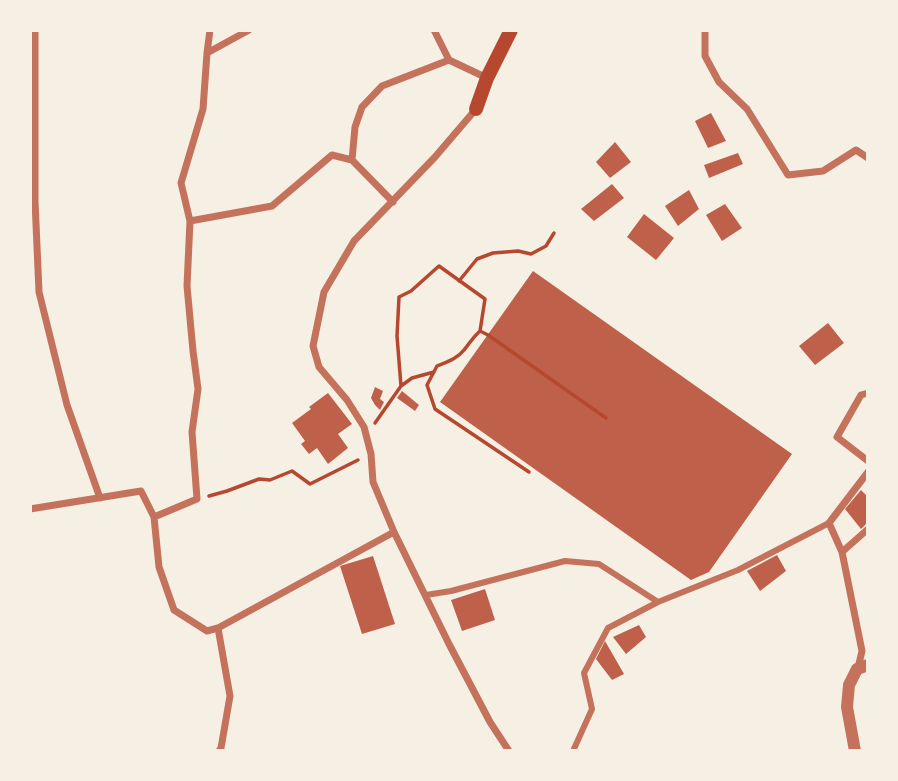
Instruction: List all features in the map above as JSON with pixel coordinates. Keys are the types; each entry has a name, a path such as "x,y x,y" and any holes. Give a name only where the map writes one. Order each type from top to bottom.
{"main road":[{"path":"476,109 487,78 512,30"}],"street":[{"path":"35,30 35,201 39,292 67,405 100,498"},
{"path":"154,517 197,499 192,432 198,388 187,286 190,221 181,183 203,109 210,30"},
{"path":"207,53 249,30"},
{"path":"435,30 449,60 487,78"},
{"path":"705,30 705,56 719,82 747,109 788,175 823,171 856,150 868,158"},
{"path":"352,160 355,128 362,107 382,86 449,60"},
{"path":"476,109 435,157 354,241 324,292 313,346 319,367 347,400 364,427 371,454 373,482 394,532 472,689 509,751"},
{"path":"190,221 272,206 332,155 352,160 393,202"},
{"path":"868,393 861,395 837,437 868,461"},
{"path":"573,751 592,709 584,673 608,628 658,602 738,570 829,523 868,472"},
{"path":"30,509 141,491 154,517 159,567 174,610 207,631 218,628 394,532"},
{"path":"829,523 842,552 862,651 863,667 849,685 847,707 855,751"},
{"path":"842,552 868,529"},
{"path":"426,595 565,561 598,564 658,602"},
{"path":"218,628 230,696 219,751"}],"path":[{"path":"459,281 477,260 493,253 518,251 531,254 546,246 554,233"},
{"path":"401,386 397,336 400,297 439,266 485,299 480,331 464,351 437,366 427,385 435,409 529,472"},
{"path":"480,331 606,418"},
{"path":"364,427 377,423 401,386 412,378 434,372"},
{"path":"197,499 260,479 270,480 292,471 310,484 371,454"}],"building":[{"path":"711,113 726,141 708,148 695,121"},
{"path":"615,142 631,162 610,178 596,162"},
{"path":"738,153 743,164 709,178 704,165"},
{"path":"612,184 624,198 594,221 581,209"},
{"path":"689,190 699,209 678,226 665,206"},
{"path":"725,204 742,228 722,241 706,215"},
{"path":"644,214 674,238 656,260 627,237"},
{"path":"533,271 792,454 709,572 691,580 440,402"},
{"path":"828,323 844,343 815,365 799,346"},
{"path":"375,387 383,391 380,399 384,402 380,410 371,398"},
{"path":"402,391 419,405 415,411 397,398"},
{"path":"328,393 352,424 338,434 348,448 328,464 317,448 309,454 301,444 305,441 292,423"},
{"path":"861,490 868,497 868,522 861,529 845,509"},
{"path":"777,555 786,571 760,591 747,571"},
{"path":"373,556 395,624 362,634 340,566"},
{"path":"485,589 495,620 462,631 451,600"},
{"path":"639,625 646,637 626,654 613,637"},
{"path":"605,641 624,674 612,680 596,659"}]}
